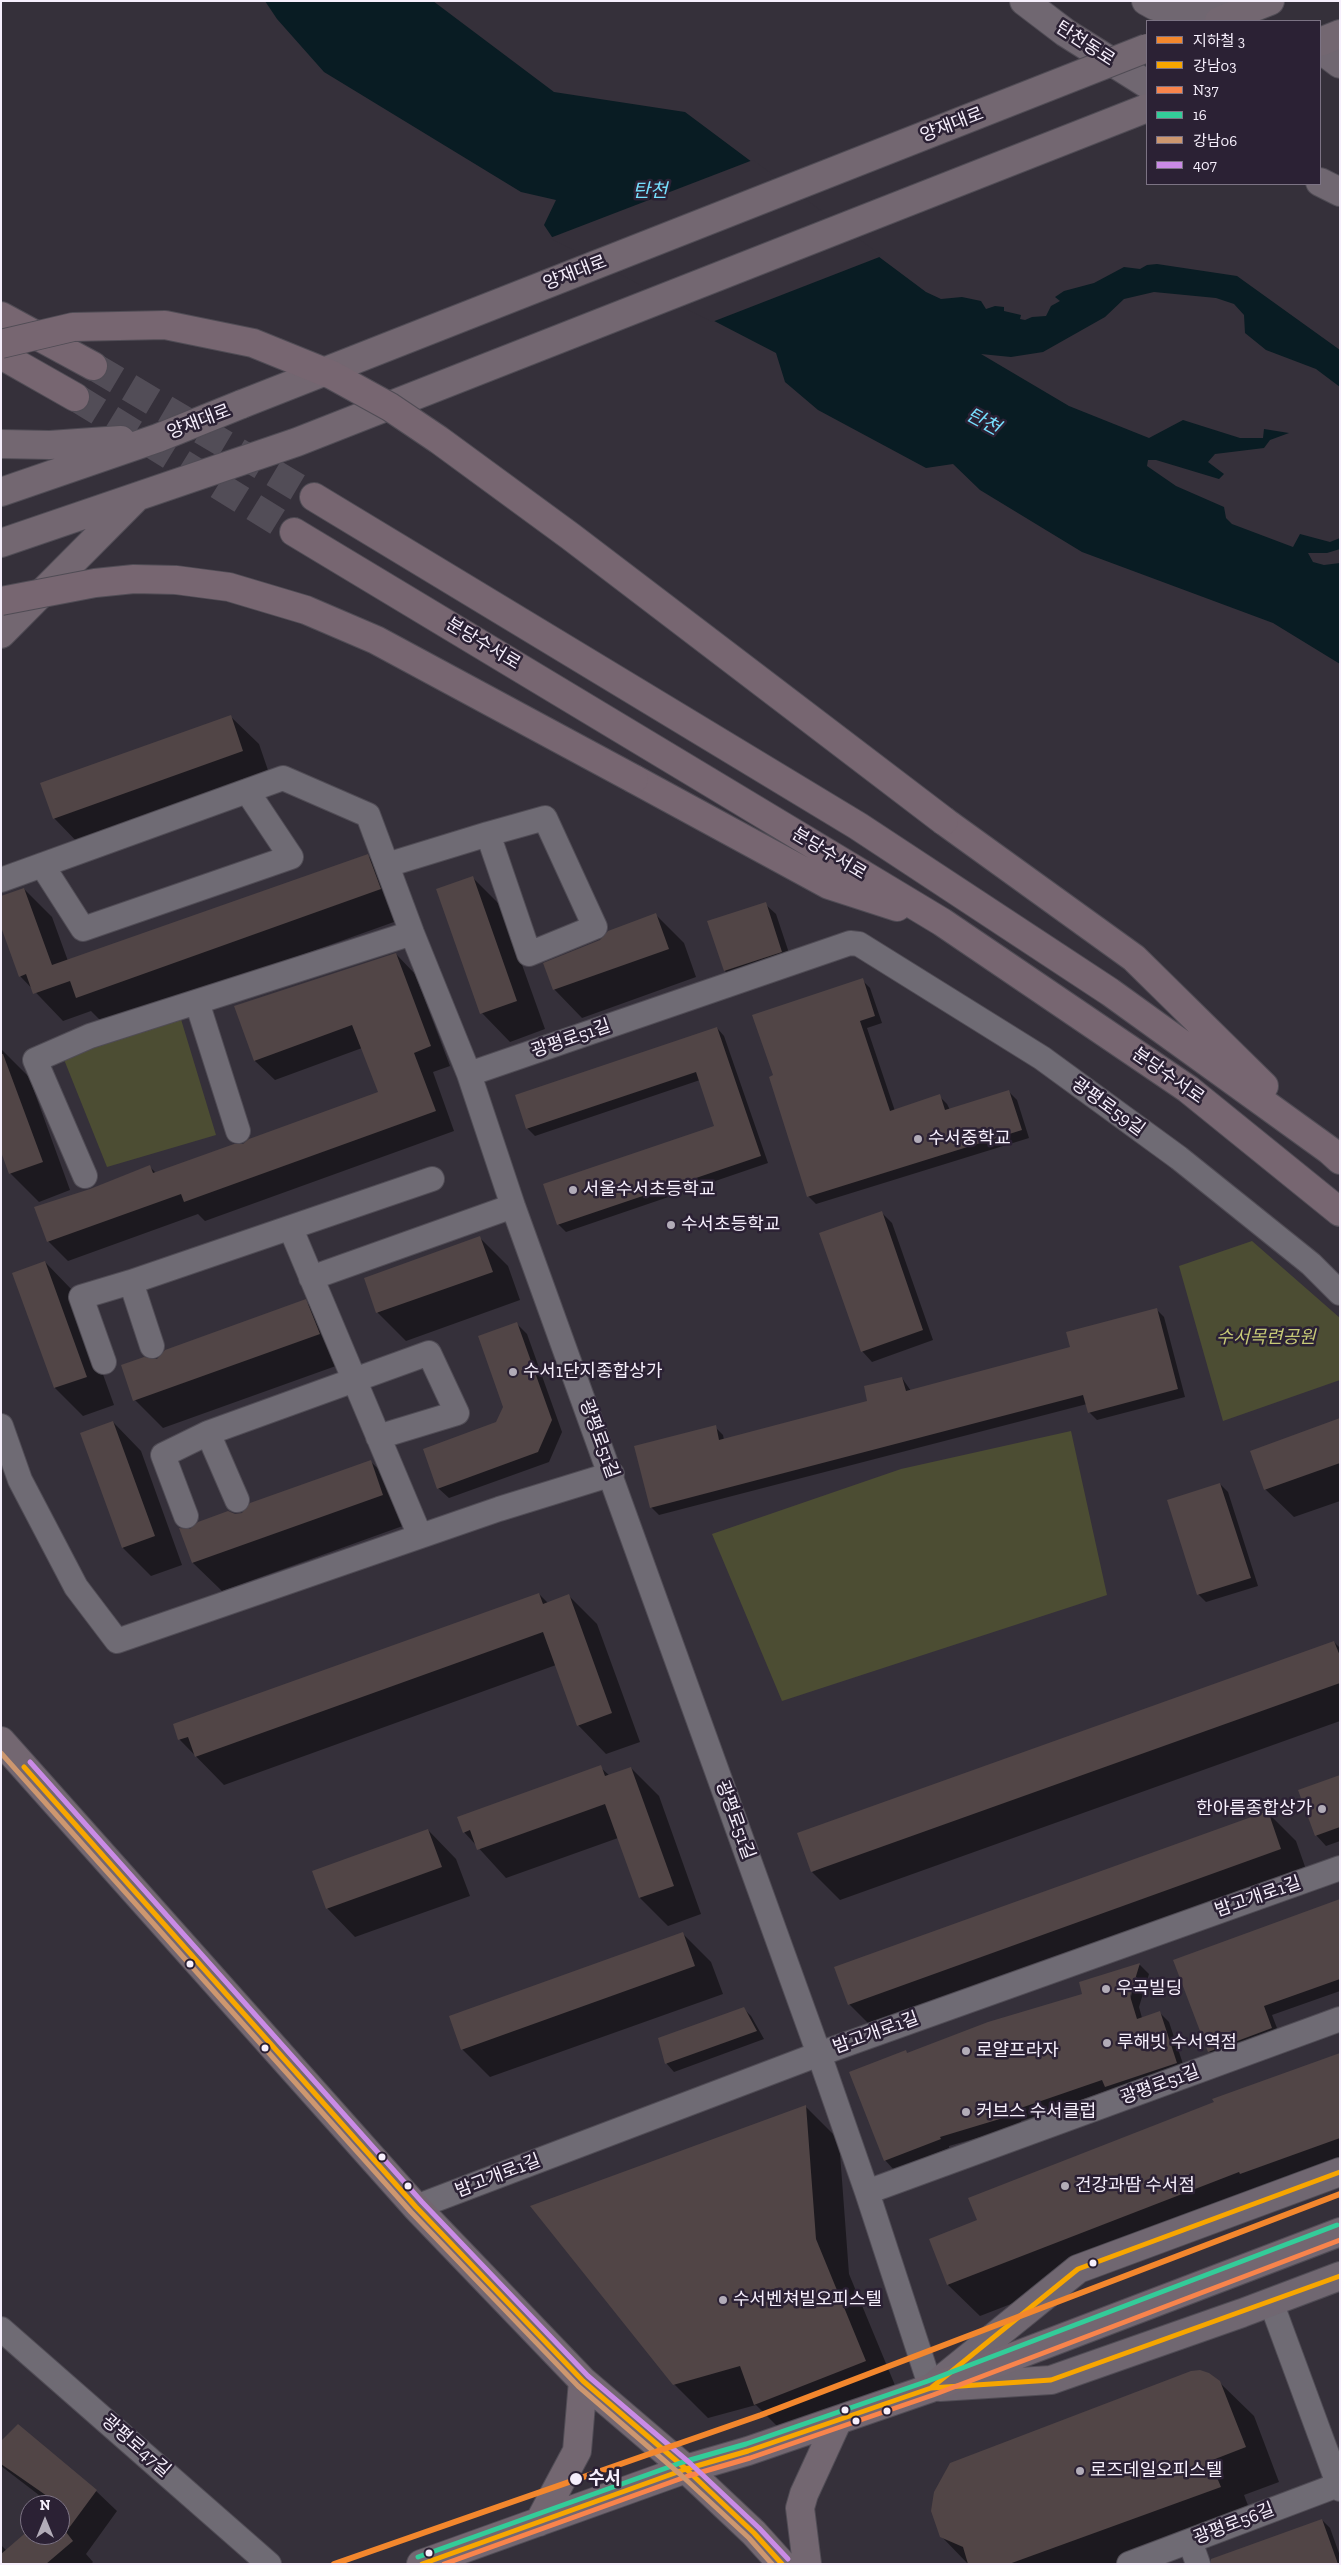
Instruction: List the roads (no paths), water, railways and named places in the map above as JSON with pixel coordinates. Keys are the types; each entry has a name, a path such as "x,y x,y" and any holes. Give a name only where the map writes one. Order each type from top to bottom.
{"highway":[{"path":"1,316 93,366"},
{"path":"1,344 73,327 165,324 253,343 332,374 390,407 440,440 578,542 944,821 1134,958 1334,1155"},
{"path":"1,354 75,397"},
{"name":"분당수서로","path":"314,497 858,826 1110,992 1334,1155"},
{"name":"분당수서로","path":"294,532 942,922 1188,1089 1340,1212"},
{"path":"1,601 94,583 134,579 176,580 229,587 306,610 376,640 829,885 942,922"}],"main road":[{"name":"탄천동로","path":"1024,1 1066,33 1146,83"},
{"path":"1146,1 1154,6 1233,20 1270,1"},
{"path":"1321,42 1340,34"},
{"name":"양재대로","path":"1,492 158,438 1146,48"},
{"path":"1321,50 1340,64"},
{"path":"1,543 297,442 1146,108"},
{"path":"1321,182 1340,192"},
{"path":"1,444 50,445 158,438"},
{"path":"1,634 140,494"},
{"path":"1,1723 24,1767"},
{"path":"1,1741 416,2207 583,2381 686,2469 754,2534 782,2564"},
{"path":"931,2388 1078,2269 1340,2172"},
{"path":"421,2564 686,2469 748,2451 931,2388 1340,2232"},
{"path":"931,2388 1051,2380 1340,2276"},
{"path":"539,2522 577,2451 583,2381"},
{"path":"807,2564 800,2508 804,2494 838,2420"}],"street":[{"path":"1,880 283,778 368,815 412,933 469,1074"},
{"path":"42,865 84,929 291,857 246,791"},
{"path":"387,864 488,834 545,818 595,927 529,954 488,834"},
{"path":"86,1176 36,1060 90,1036 412,933"},
{"name":"광평로51길","path":"859,944 850,943 469,1074 514,1206 612,1474 819,2054 867,2192 931,2388"},
{"name":"광평로59길","path":"859,944 1042,1058 1155,1140 1311,1264 1340,1293"},
{"path":"197,1002 238,1131"},
{"path":"104,1362 81,1297 291,1229 432,1179"},
{"path":"312,1278 514,1206"},
{"path":"291,1229 420,1536"},
{"path":"131,1282 152,1346"},
{"path":"186,1516 164,1454 208,1432 429,1353 457,1413 378,1437"},
{"path":"1,1426 20,1480 76,1588 117,1641 420,1536 612,1474"},
{"path":"208,1432 237,1500"},
{"name":"밤고개로1길","path":"416,2207 819,2054 1340,1868"},
{"name":"광평로51길","path":"867,2192 1340,2019"},
{"name":"광평로56길","path":"1129,2564 1339,2487 1271,2302"},
{"name":"광평로47길","path":"1,2330 269,2564"},
{"path":"1190,2541 1198,2564"}],"water":[{"name":"탄천","path":"265,1 433,1 554,92 685,112 926,292 941,299 962,297 981,301 986,309 995,306 1004,307 1004,311 1021,315 1020,319 1025,320 1032,317 1046,316 1051,306 1060,301 1055,297 1064,291 1094,283 1124,267 1140,269 1147,265 1157,264 1237,276 1340,350 1340,387 1316,369 1266,350 1245,333 1244,315 1234,304 1216,298 1154,292 1124,299 1105,317 1043,352 1011,357 981,354 1069,406 1149,438 1183,420 1240,438 1263,438 1264,429 1289,433 1270,440 1264,448 1215,454 1208,462 1224,474 1219,479 1156,460 1148,460 1147,466 1176,486 1224,507 1226,518 1232,524 1293,547 1300,534 1330,542 1340,538 1340,549 1327,553 1308,553 1313,562 1324,565 1340,563 1340,664 1273,623 1082,552 980,490 953,464 926,468 818,410 785,382 776,353 552,237 544,225 556,200 521,192 324,72 277,19"}],"tunnel":[{"path":"93,366 314,497"},
{"path":"75,397 294,532"}],"metro line":[{"name":"3","path":"334,2564 761,2415 1340,2194"}],"place":[{"name":"수서중학교","path":"918,1139"},
{"name":"서울수서초등학교","path":"573,1190"},
{"name":"수서초등학교","path":"671,1225"},
{"name":"수서1단지종합상가","path":"513,1372"},
{"name":"한아름종합상가","path":"1322,1809"},
{"name":"우곡빌딩","path":"1106,1989"},
{"name":"루해빗 수서역점","path":"1107,2043"},
{"name":"로얄프라자","path":"966,2051"},
{"name":"커브스 수서클럽","path":"966,2112"},
{"name":"건강과땀 수서점","path":"1065,2186"},
{"name":"수서벤쳐빌오피스텔","path":"723,2300"},
{"name":"로즈데일오피스텔","path":"1080,2471"},
{"name":"수서","path":"576,2479"}],"park label":[{"name":"수서목련공원","path":"1266,1338"}]}
